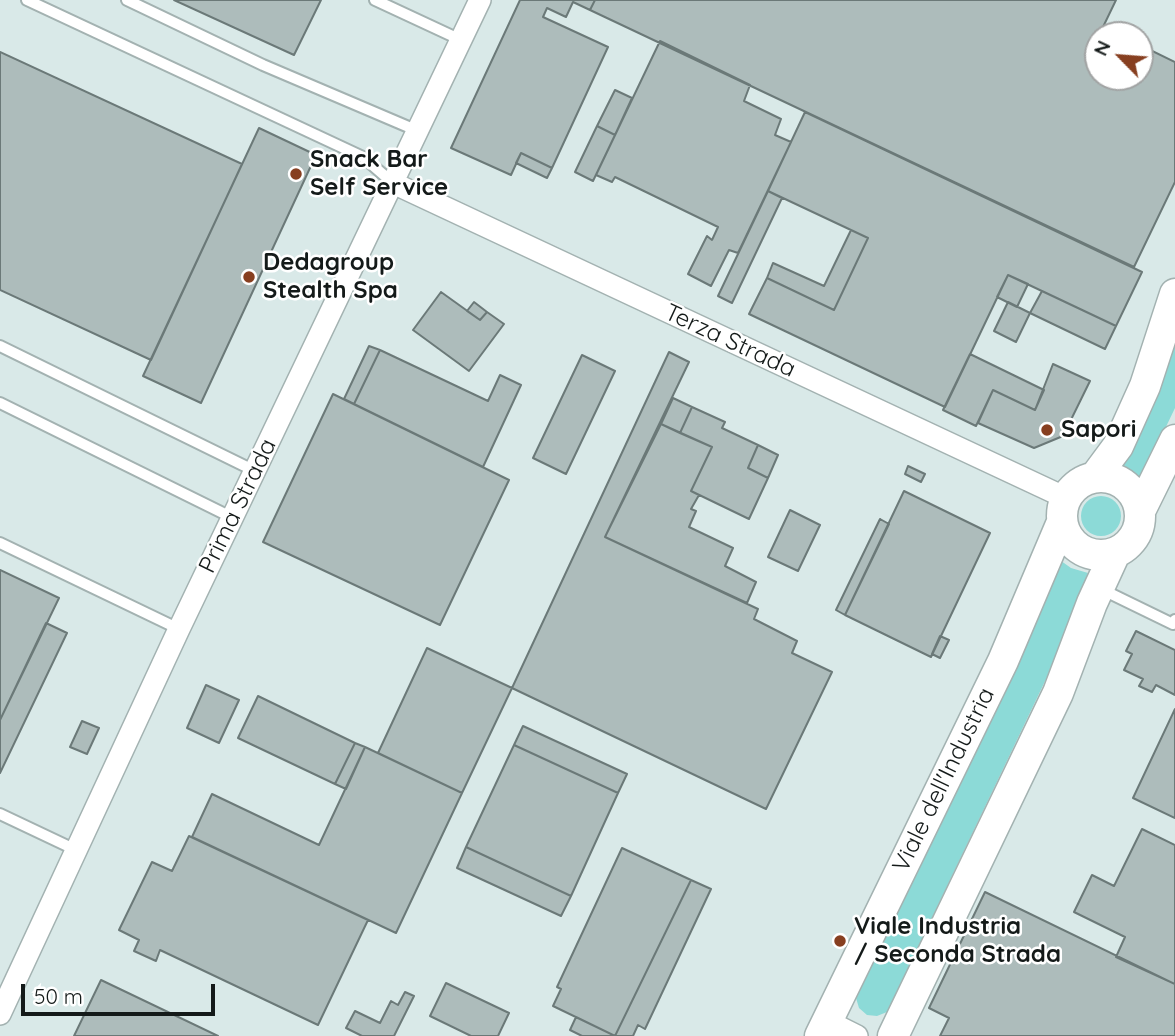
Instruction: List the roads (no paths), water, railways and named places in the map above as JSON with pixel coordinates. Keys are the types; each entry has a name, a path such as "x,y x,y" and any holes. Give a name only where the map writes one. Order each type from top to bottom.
{"street":[{"name":"Prima Strada","path":"0,1014 179,629 480,0"},
{"name":"Terza Strada","path":"393,183 1064,510"},
{"path":"1115,553 1101,556 1075,546 1066,535 1064,510 1073,488 1095,477 1118,446 1175,294"},
{"path":"893,1036 1058,693 1115,553 1135,536 1140,510 1175,440"},
{"path":"1095,477 1110,478 1124,484 1135,496 1140,510"},
{"name":"Viale dell'Industria","path":"824,1029 1003,661 1064,510"},
{"path":"824,1029 857,1036"}],"lane":[{"path":"27,0 363,157 393,183"},
{"path":"127,0 263,65 418,131"},
{"path":"375,0 461,40"},
{"path":"0,346 255,471"},
{"path":"0,403 233,517"},
{"path":"0,543 179,629"},
{"path":"1099,588 1173,624 1175,620"},
{"path":"0,814 76,850"}],"place":[{"name":"Snack Bar Self Service","path":"296,174"},
{"name":"Dedagroup Stealth Spa","path":"249,277"},
{"name":"Sapori","path":"1047,430"},
{"name":"Viale Industria / Seconda Strada","path":"840,941"}]}
